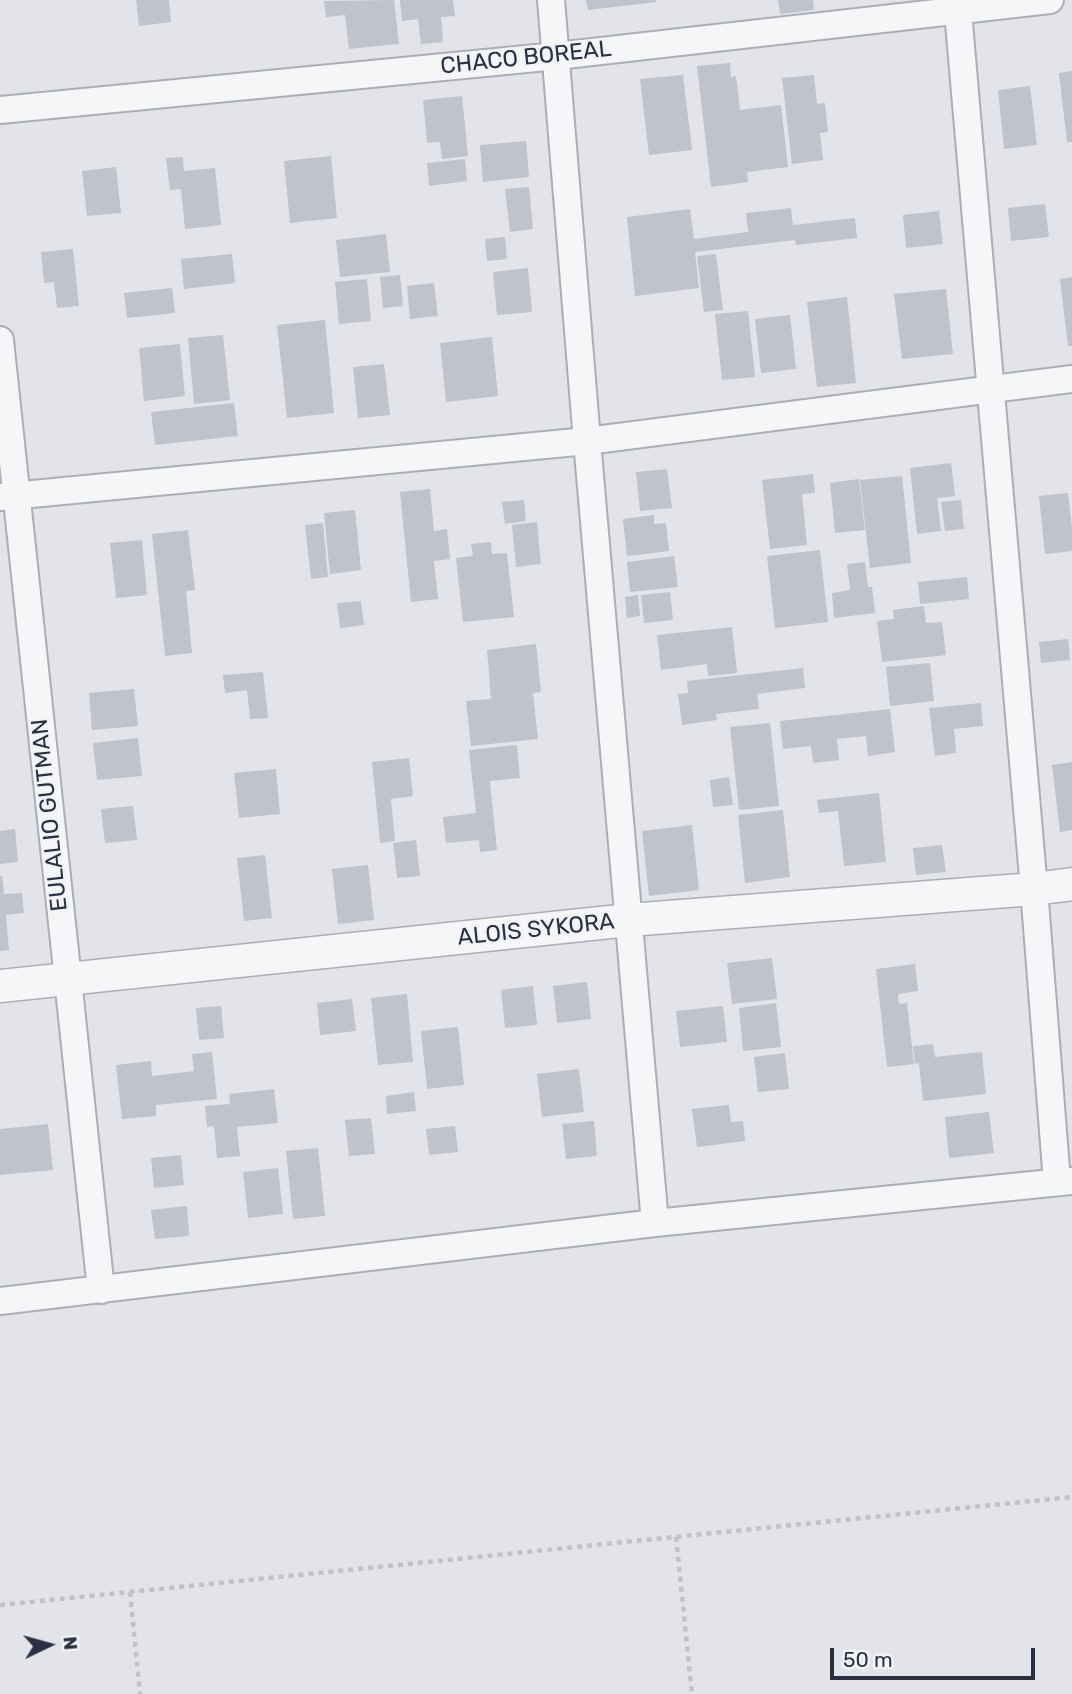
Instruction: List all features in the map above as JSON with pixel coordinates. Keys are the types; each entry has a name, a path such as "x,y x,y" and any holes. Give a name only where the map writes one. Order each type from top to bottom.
{"street":[{"path":"551,0 655,1223"},
{"name":"CHACO BOREAL","path":"0,110 556,56 958,5 1051,0"},
{"path":"0,1301 655,1223 1065,1182 1034,888 958,5"},
{"name":"EULALIO GUTMAN","path":"0,340 8,496 68,978 101,1290"},
{"path":"8,496 587,441 1072,379"},
{"name":"ALOIS SYKORA","path":"0,986 629,920 1072,884"}],"path":[{"path":"0,1605 1072,1497"},
{"path":"676,1537 692,1694"},
{"path":"130,1591 140,1694"}],"building":[{"path":"136,0 169,0 171,22 139,26"},
{"path":"394,0 399,44 349,49 345,15 326,17 324,1"},
{"path":"400,0 453,0 455,16 441,17 443,42 421,44 418,19 402,21"},
{"path":"586,0 656,0 656,2 588,10"},
{"path":"778,0 813,0 814,10 780,14"},
{"path":"730,63 731,77 736,76 740,110 781,105 788,167 747,172 748,182 711,187 697,66"},
{"path":"1072,71 1072,142 1067,142 1059,73"},
{"path":"683,75 692,150 649,155 640,79"},
{"path":"814,75 817,104 825,103 828,132 820,133 823,160 792,164 782,78"},
{"path":"1030,86 1037,145 1004,149 998,90"},
{"path":"462,96 468,156 442,159 440,142 427,143 423,100"},
{"path":"526,141 529,177 483,182 480,145"},
{"path":"331,156 337,218 290,223 284,161"},
{"path":"183,157 184,171 215,168 221,225 185,229 181,189 170,190 166,158"},
{"path":"465,159 467,181 429,186 427,163"},
{"path":"116,167 121,213 87,216 82,171"},
{"path":"529,187 533,229 510,232 505,189"},
{"path":"1045,204 1049,237 1011,241 1008,208"},
{"path":"791,208 793,225 855,218 857,238 796,245 795,240 695,252 699,288 635,296 627,217 690,209 694,239 748,232 746,213"},
{"path":"939,211 943,244 906,248 903,215"},
{"path":"386,234 390,272 340,277 336,240"},
{"path":"505,237 507,259 487,261 485,239"},
{"path":"73,249 79,306 57,308 54,282 44,283 41,252"},
{"path":"232,254 235,283 184,289 181,259"},
{"path":"716,254 723,310 704,312 697,256"},
{"path":"528,268 532,312 497,315 493,272"},
{"path":"400,275 403,306 383,308 380,277"},
{"path":"1072,277 1072,346 1068,346 1060,279"},
{"path":"367,279 371,321 339,324 335,282"},
{"path":"434,283 438,316 410,319 407,286"},
{"path":"172,288 175,313 127,318 124,293"},
{"path":"946,289 953,354 902,359 894,294"},
{"path":"847,297 856,383 817,387 807,302"},
{"path":"748,311 755,377 722,380 715,314"},
{"path":"790,315 796,369 761,373 755,319"},
{"path":"325,320 334,413 287,418 277,325"},
{"path":"223,335 230,400 194,404 188,338"},
{"path":"492,337 498,396 446,402 440,343"},
{"path":"180,344 185,396 144,401 139,348"},
{"path":"384,364 390,415 358,418 353,367"},
{"path":"234,403 238,436 155,445 151,412"},
{"path":"951,463 955,496 937,498 941,531 917,534 910,468"},
{"path":"667,469 672,508 640,511 636,472"},
{"path":"813,474 815,493 802,494 807,545 770,549 762,480"},
{"path":"902,476 911,563 870,568 860,480"},
{"path":"859,479 865,530 835,533 830,483"},
{"path":"430,489 434,531 447,529 450,559 434,561 438,599 411,602 400,492"},
{"path":"1068,493 1072,551 1045,554 1039,496"},
{"path":"524,500 526,521 505,524 502,502"},
{"path":"961,500 964,529 945,531 941,502"},
{"path":"355,510 361,570 330,574 324,513"},
{"path":"654,515 654,524 666,523 669,551 627,556 623,519"},
{"path":"537,522 541,564 516,567 512,525"},
{"path":"323,523 328,577 311,579 305,525"},
{"path":"188,530 195,590 186,591 192,653 165,656 152,534"},
{"path":"142,540 147,595 116,598 110,543"},
{"path":"491,542 492,554 507,553 514,617 463,622 456,558 473,556 471,544"},
{"path":"820,550 828,622 775,628 767,556"},
{"path":"674,556 678,587 630,592 627,562"},
{"path":"865,562 875,613 834,618 832,593 850,590 847,564"},
{"path":"967,577 969,599 920,604 918,582"},
{"path":"670,592 673,620 644,623 641,595"},
{"path":"638,595 640,616 627,618 625,597"},
{"path":"361,601 364,625 340,628 337,603"},
{"path":"924,606 926,623 942,622 946,655 882,662 877,621 894,619 893,610"},
{"path":"732,627 737,673 708,676 707,664 661,670 657,635"},
{"path":"1068,639 1070,660 1041,663 1039,642"},
{"path":"536,644 541,692 533,693 538,739 471,746 466,701 491,699 487,650"},
{"path":"930,663 934,701 890,706 886,667"},
{"path":"803,668 805,688 757,694 759,709 716,714 717,720 682,725 678,694 688,693 687,681"},
{"path":"263,672 268,718 250,719 247,690 225,693 223,675"},
{"path":"134,689 138,726 92,730 89,693"},
{"path":"981,703 983,726 954,729 956,753 935,756 929,708"},
{"path":"890,709 895,752 868,756 866,736 837,739 839,760 813,763 811,746 783,749 780,721"},
{"path":"770,723 779,806 739,810 730,727"},
{"path":"138,738 142,776 97,780 93,743"},
{"path":"517,745 520,778 490,781 497,850 480,852 479,840 446,843 443,817 476,813 469,750"},
{"path":"409,758 413,796 391,799 395,841 380,843 372,762"},
{"path":"1072,762 1072,830 1060,832 1052,765"},
{"path":"276,769 280,814 239,818 234,773"},
{"path":"729,777 733,805 713,807 710,780"},
{"path":"879,793 886,862 844,866 838,811 819,813 817,800"},
{"path":"133,806 137,840 105,843 101,809"},
{"path":"783,810 790,877 745,883 738,815"},
{"path":"692,825 699,890 649,896 642,831"},
{"path":"15,829 18,862 0,864 0,831"},
{"path":"416,840 420,876 397,878 393,843"},
{"path":"942,845 946,872 916,875 913,848"},
{"path":"265,855 272,918 244,921 237,858"},
{"path":"368,865 374,920 338,924 332,869"},
{"path":"0,876 4,894 22,893 24,913 6,915 9,950 0,951"},
{"path":"772,958 777,999 732,1004 727,963"},
{"path":"915,964 918,991 898,994 899,1004 907,1003 914,1064 887,1067 876,969"},
{"path":"587,982 591,1019 557,1023 553,986"},
{"path":"533,986 537,1025 505,1028 501,990"},
{"path":"407,994 413,1062 378,1065 371,998"},
{"path":"352,999 356,1031 320,1035 317,1003"},
{"path":"776,1003 781,1047 743,1051 739,1008"},
{"path":"221,1006 224,1038 199,1040 196,1008"},
{"path":"723,1006 727,1042 680,1047 676,1011"},
{"path":"458,1027 464,1085 427,1089 421,1031"},
{"path":"933,1044 935,1057 982,1052 986,1094 923,1101 919,1063 915,1064 913,1046"},
{"path":"212,1052 217,1099 156,1105 156,1116 122,1119 116,1065 151,1061 152,1076 194,1071 192,1054"},
{"path":"785,1053 789,1089 758,1092 754,1057"},
{"path":"579,1069 584,1112 542,1117 537,1074"},
{"path":"274,1089 278,1123 237,1127 240,1156 217,1158 214,1126 207,1127 205,1106 230,1104 229,1094"},
{"path":"414,1092 416,1111 387,1114 386,1096"},
{"path":"729,1105 731,1122 743,1121 745,1141 697,1147 692,1109"},
{"path":"989,1112 994,1153 949,1158 945,1117"},
{"path":"371,1118 375,1154 349,1156 345,1120"},
{"path":"594,1121 597,1156 566,1159 562,1124"},
{"path":"48,1124 53,1170 0,1175 0,1129"},
{"path":"455,1126 458,1152 429,1155 426,1129"},
{"path":"318,1148 325,1216 293,1219 286,1151"},
{"path":"181,1155 184,1185 154,1188 151,1158"},
{"path":"278,1168 283,1214 248,1218 243,1172"},
{"path":"187,1206 189,1236 155,1239 151,1210"}]}
